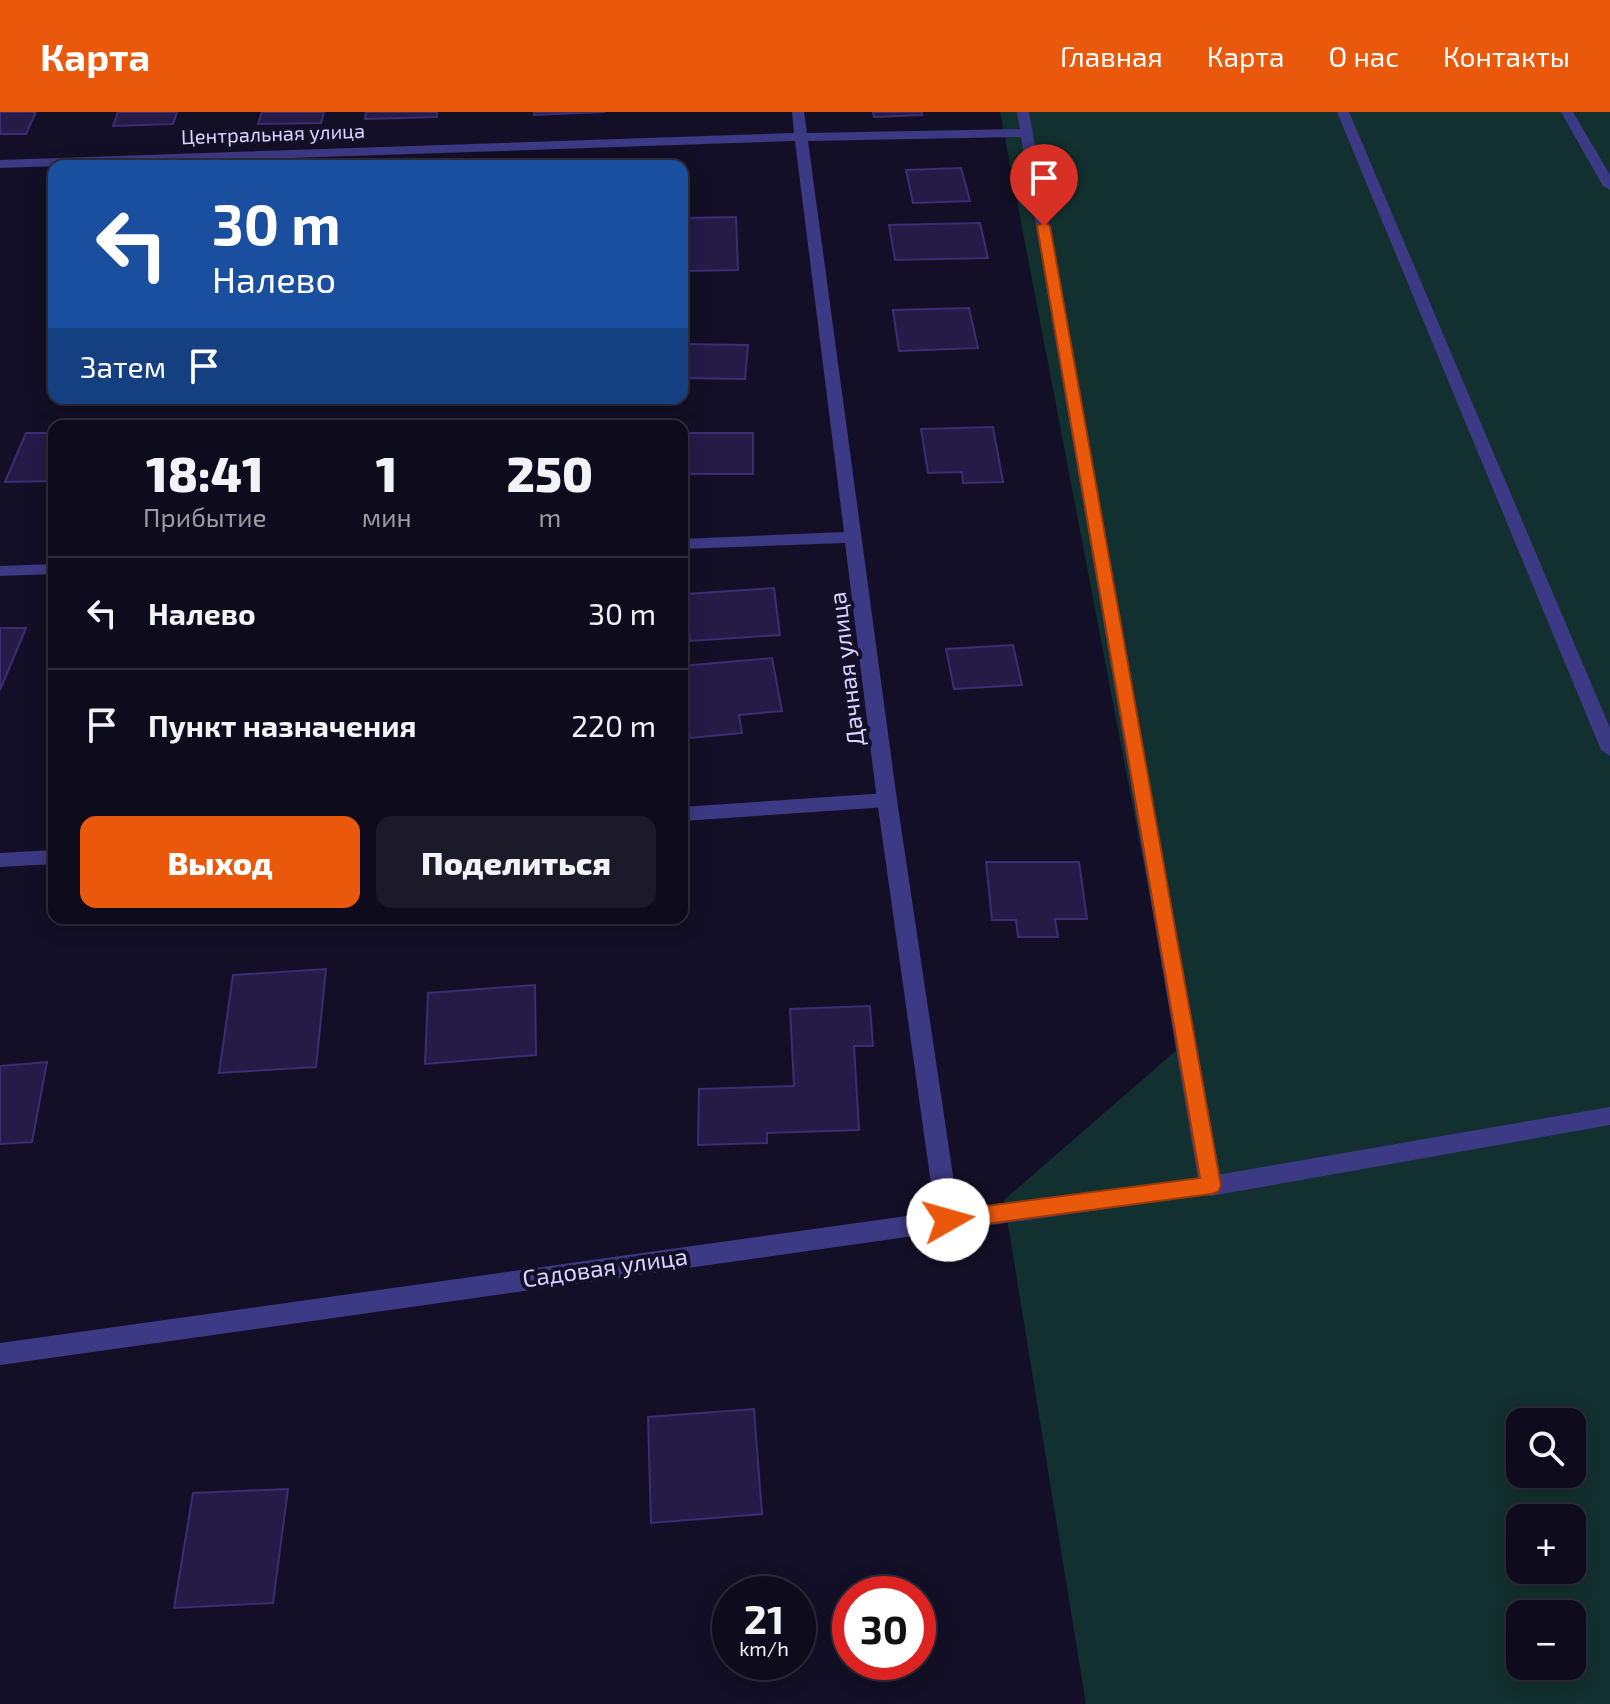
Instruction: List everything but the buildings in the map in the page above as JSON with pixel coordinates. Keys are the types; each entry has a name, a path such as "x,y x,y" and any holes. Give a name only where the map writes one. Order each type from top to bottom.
{"street":[{"name":"Дачная улица","path":"798,112 887,800 948,1220"},
{"path":"1023,112 1211,1186"},
{"path":"1343,112 1610,750"},
{"path":"1567,112 1610,186"},
{"name":"Центральная улица","path":"119,160 802,137 1027,133"},
{"name":"Центральная улица","path":"0,164 48,162"},
{"path":"688,544 855,537"},
{"path":"0,571 48,569"},
{"path":"688,814 887,800"},
{"path":"0,860 48,857"},
{"name":"Садовая улица","path":"0,1354 948,1220 1211,1186 1610,1116"}],"green space":[{"path":"1000,112 1610,112 1610,1704 1086,1704 1004,1200 1179,1048"}],"route":[{"path":"948,1220 1211,1186 1044,226"}]}
